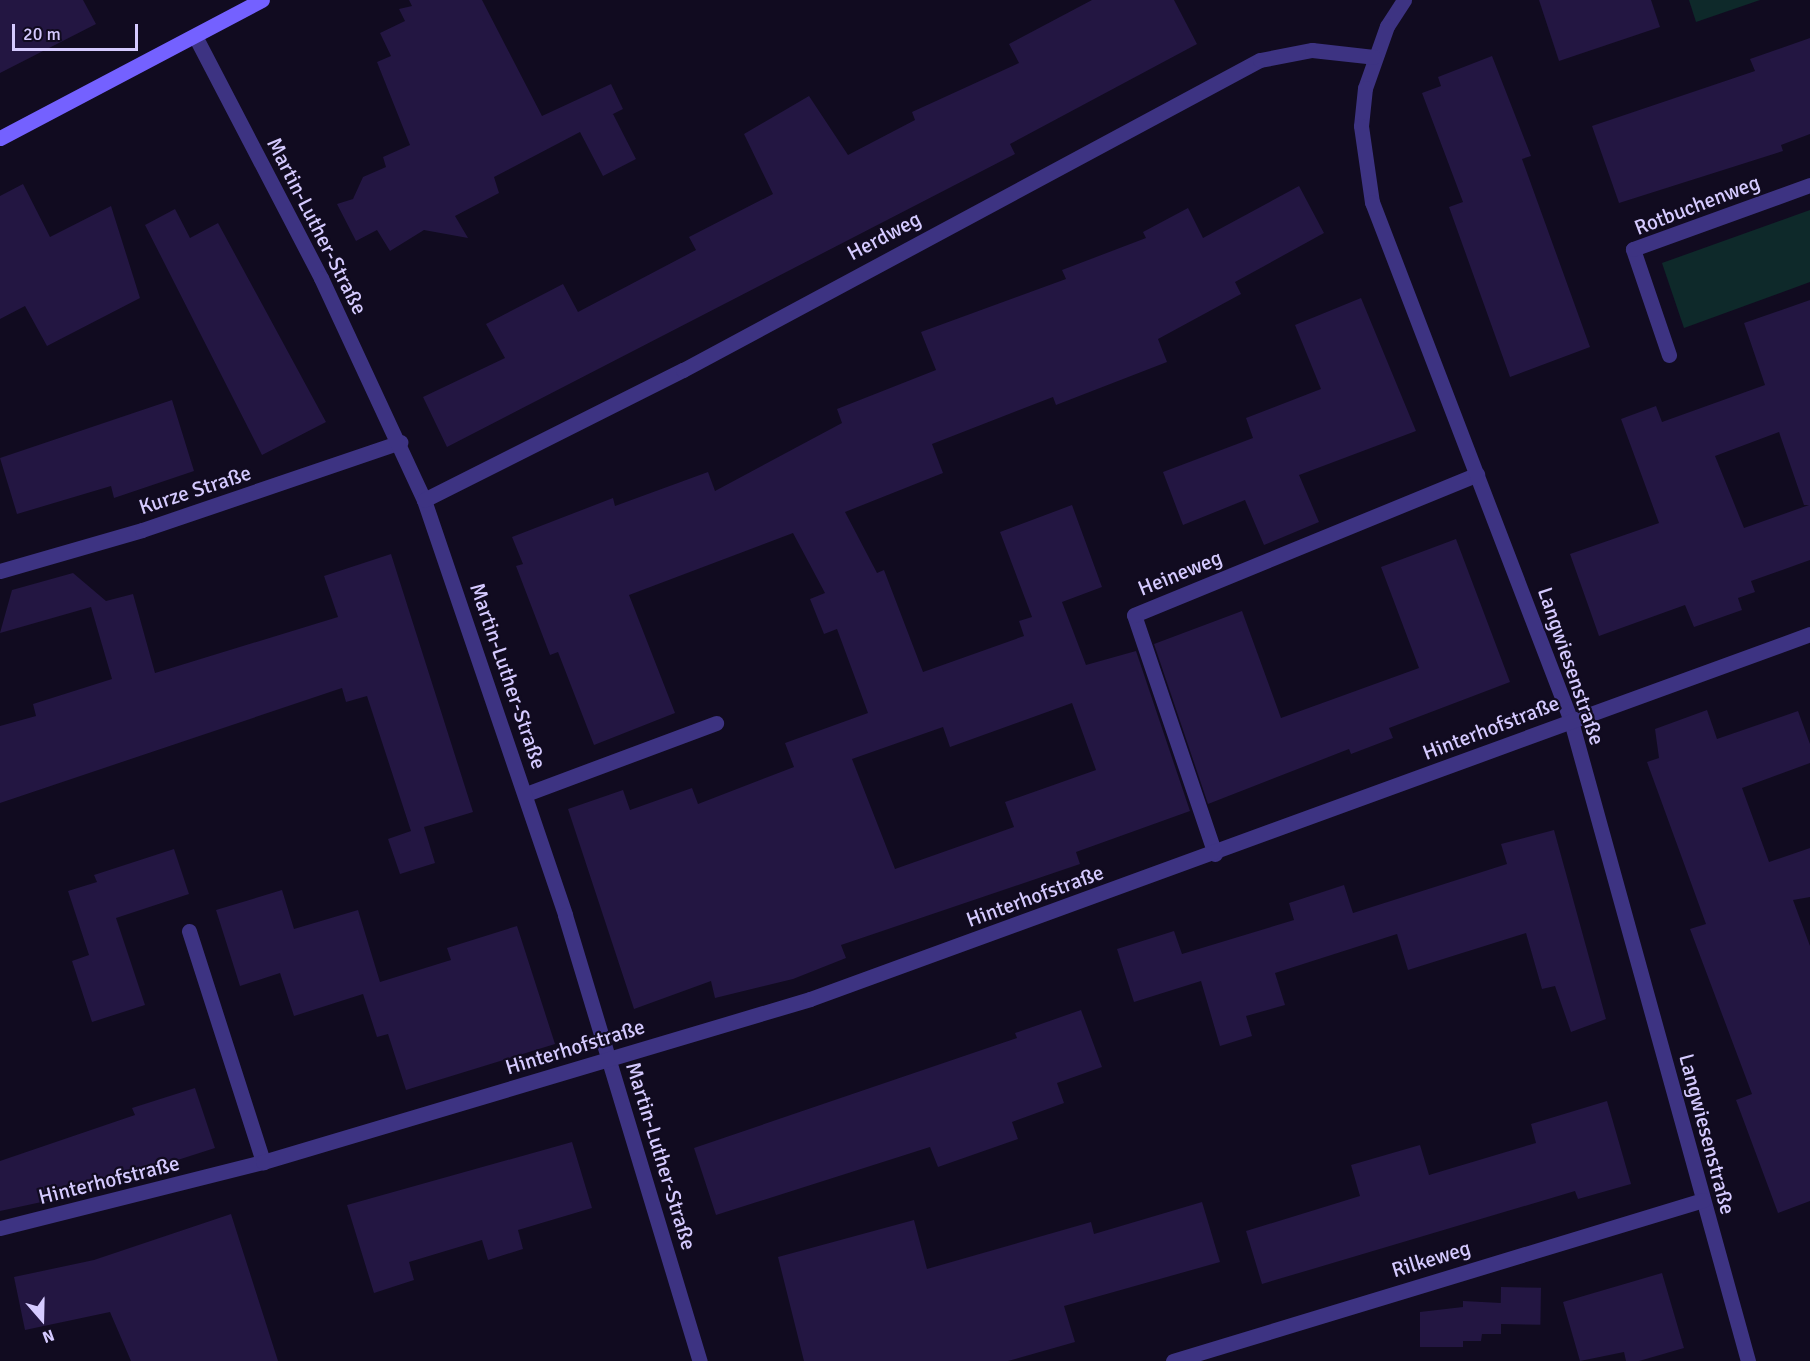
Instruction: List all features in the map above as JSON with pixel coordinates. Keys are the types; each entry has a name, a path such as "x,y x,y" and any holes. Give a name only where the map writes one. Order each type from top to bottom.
{"main road":[{"path":"0,138 195,36 256,1"}],"street":[{"name":"Langwiesenstraße","path":"1404,0 1374,57 1361,126 1372,202 1571,721 1748,1361"},
{"name":"Martin-Luther-Straße","path":"195,36 400,442 424,500 526,794 609,1058 700,1361"},
{"name":"Herdweg","path":"424,500 682,369 1260,60 1312,50 1374,57"},
{"name":"Rotbuchenweg","path":"1669,355 1633,249 1810,185"},
{"name":"Kurze Straße","path":"0,571 142,530 400,442"},
{"name":"Heineweg","path":"1215,854 1134,615 1477,474"},
{"name":"Hinterhofstraße","path":"0,1228 263,1162 810,999 1215,854 1810,634"},
{"path":"526,794 716,723"},
{"path":"189,932 263,1162"},
{"name":"Rilkeweg","path":"1173,1361 1703,1200"}],"green space":[{"path":"1689,0 1760,0 1696,22"},
{"path":"1810,210 1810,282 1684,328 1662,263"}],"building":[{"path":"0,0 83,0 96,24 0,73"},
{"path":"409,0 482,0 542,116 611,84 623,109 613,114 636,159 603,176 580,132 494,177 499,193 455,216 468,238 424,230 390,251 377,230 356,241 337,204 353,199 363,177 386,167 383,157 410,145 377,62 391,56 380,33 405,21 399,9 412,6"},
{"path":"1092,0 1174,0 1197,44 1010,144 1015,154 447,447 423,397 505,358 486,324 563,284 578,312 696,250 689,237 773,194 744,134 809,96 848,155 915,120 912,112 1019,63 1009,44"},
{"path":"1539,0 1651,0 1660,27 1559,61"},
{"path":"1810,38 1810,134 1781,145 1783,151 1619,203 1592,126 1755,71 1750,59"},
{"path":"1492,56 1531,156 1522,159 1590,347 1510,377 1449,207 1463,202 1422,93 1441,86 1438,77"},
{"path":"23,184 50,237 111,206 140,298 47,346 25,306 0,319 0,196"},
{"path":"1299,186 1324,233 1235,282 1241,294 1158,339 1167,362 1056,405 1053,397 932,444 943,473 845,512 877,573 884,570 923,672 1024,636 1019,621 1032,617 1000,532 1072,505 1102,587 1062,602 1086,665 1136,651 1190,811 1076,852 1080,864 841,945 846,958 793,979 715,998 711,981 634,1009 568,809 623,790 630,810 692,788 698,804 794,767 785,743 868,713 837,629 824,634 810,599 825,593 793,533 629,595 675,713 594,745 558,652 550,655 516,566 523,564 512,537 613,498 615,506 708,472 715,491 842,423 837,409 936,370 921,332 1066,279 1062,270 1146,238 1143,232 1188,208 1203,238","holes":["1072,703 1096,770 1005,802 1014,827 895,869 852,759 943,727 950,747"]},
{"path":"175,209 190,238 218,223 326,422 262,455 145,225"},
{"path":"1361,298 1416,431 1299,475 1319,522 1264,545 1245,500 1183,525 1163,472 1253,438 1246,418 1321,389 1295,325"},
{"path":"1810,300 1810,560 1751,581 1755,592 1738,598 1742,610 1694,627 1685,605 1599,636 1570,554 1659,523 1621,419 1656,406 1662,422 1765,385 1744,323","holes":["1779,432 1804,505 1809,505 1744,528 1715,456"]},
{"path":"172,400 194,471 114,498 111,486 17,514 0,458"},
{"path":"1456,539 1510,682 1389,728 1393,738 1351,754 1349,749 1208,804 1154,644 1242,611 1281,718 1419,668 1381,567"},
{"path":"391,554 473,812 424,827 435,863 400,874 388,839 411,831 367,696 346,702 342,688 0,803 0,726 36,716 33,704 112,679 91,607 0,633 12,590 73,573 106,601 133,594 155,673 338,617 324,576"},
{"path":"1707,710 1717,739 1798,711 1810,744 1810,763 1742,788 1769,862 1810,848 1810,897 1793,900 1810,946 1810,1201 1778,1213 1736,1100 1752,1094 1690,929 1706,924 1647,762 1659,758 1655,729"},
{"path":"1554,830 1606,1019 1571,1032 1555,986 1542,989 1526,933 1408,970 1397,934 1275,973 1285,1005 1246,1016 1252,1036 1220,1046 1201,981 1134,1002 1117,949 1174,931 1182,954 1294,920 1289,903 1344,885 1353,913 1507,864 1501,844"},
{"path":"174,849 189,894 116,918 145,1005 92,1022 72,961 89,955 68,891 97,882 94,875"},
{"path":"282,890 294,929 358,910 380,982 451,960 447,948 517,926 555,1044 406,1090 388,1034 377,1037 363,994 294,1016 280,973 240,986 216,910"},
{"path":"1081,1010 1102,1067 1057,1083 1064,1103 1012,1122 1018,1139 938,1167 930,1147 716,1215 694,1148 1017,1038 1015,1033"},
{"path":"195,1088 215,1148 109,1182 111,1187 0,1211 0,1161 135,1115 132,1108"},
{"path":"1607,1101 1631,1184 1578,1199 1575,1191 1262,1284 1246,1231 1360,1196 1351,1165 1420,1145 1429,1175 1536,1143 1531,1124"},
{"path":"572,1142 592,1208 518,1230 523,1249 488,1260 482,1240 409,1262 414,1280 374,1293 347,1205"},
{"path":"1202,1202 1220,1262 1064,1306 1075,1342 1008,1361 804,1361 778,1257 914,1220 927,1269 1091,1222 1094,1234"},
{"path":"231,1214 278,1361 131,1361 110,1312 25,1330 14,1277 94,1260"},
{"path":"1662,1273 1684,1348 1639,1361 1626,1361 1624,1352 1580,1361 1563,1302"},
{"path":"1501,1287 1541,1288 1540,1325 1500,1324"},
{"path":"1463,1301 1501,1303 1501,1334 1482,1334 1481,1341 1463,1341 1463,1347 1420,1347 1420,1312 1463,1307"}]}
